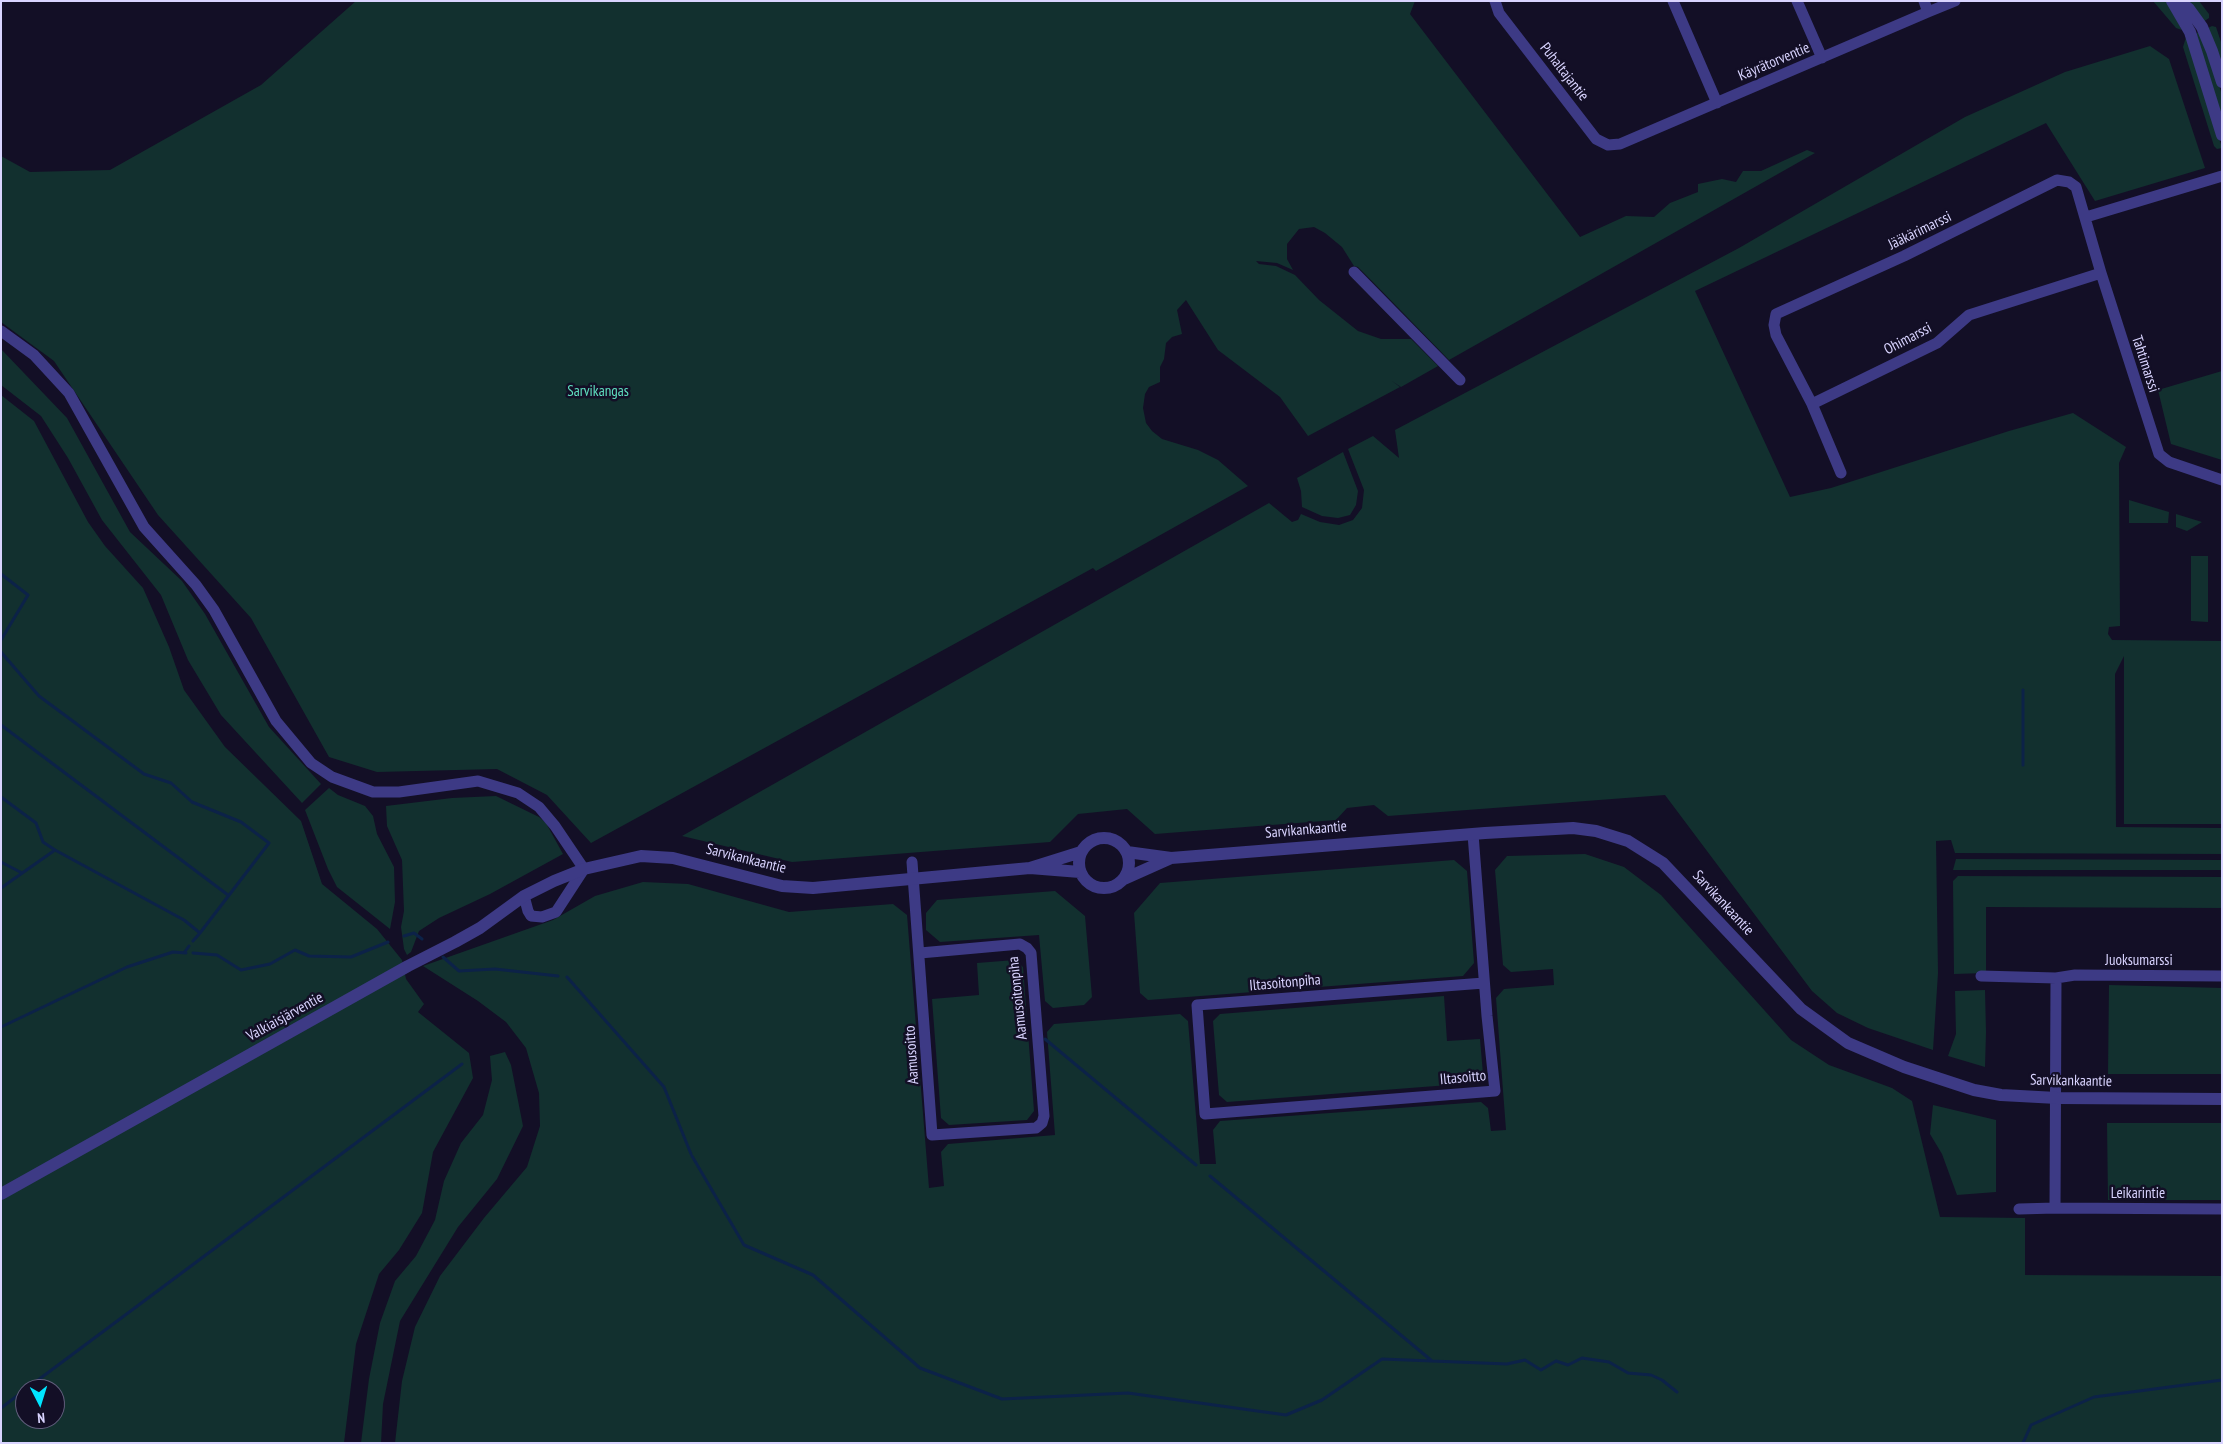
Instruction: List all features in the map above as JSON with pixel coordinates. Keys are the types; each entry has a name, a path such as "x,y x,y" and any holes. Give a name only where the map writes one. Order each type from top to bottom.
{"street":[{"name":"Puhaltajantie","path":"1495,1 1500,13 1596,139 1608,146 1620,144"},
{"path":"1673,1 1717,103"},
{"path":"1797,1 1822,58"},
{"name":"Käyrätorventie","path":"1620,144 1822,58 1926,6 1955,1"},
{"path":"2172,1 2190,32 2222,135"},
{"path":"2179,1 2202,27 2222,82"},
{"path":"2086,217 2222,176"},
{"name":"Jääkärimarssi","path":"1841,473 1812,404 1776,335 1774,325 1776,314 1904,256 2057,180 2069,182 2076,187 2086,217"},
{"name":"Tahtimarssi","path":"2086,217 2101,273 2159,454 2169,462 2222,480"},
{"path":"1354,272 1460,380"},
{"name":"Ohimarssi","path":"1812,404 1937,343 1969,315 2101,273"},
{"path":"1,331 34,355 69,393 144,527 196,585 214,610 276,722 311,763 332,777 373,792 399,792 478,781 518,793 539,807 584,869 556,912 542,917 531,916 524,896"},
{"name":"Sarvikankaantie","path":"1030,868 1081,852 1087,844 1095,839 1104,838 1114,839 1122,844 1127,852 1171,858 1473,834 1573,828 1596,831 1628,841 1656,859 1674,874 1801,1009 1848,1043 1904,1067 1974,1090 2056,1098 2222,1099"},
{"name":"Iltasoitto","path":"1205,1114 1495,1091 1484,983 1473,834"},
{"path":"1080,872 1078,865 1081,852"},
{"path":"1124,879 1130,866 1127,852"},
{"name":"Sarvikankaantie","path":"584,869 641,856 673,858 782,886 813,888 1030,868 1080,872 1084,880 1100,889 1117,885 1124,879 1171,858"},
{"name":"Aamusoitto","path":"912,862 932,1136 1036,1128 1042,1123"},
{"name":"Valkiaisjärventie","path":"1,1194 408,966 480,928 524,896 584,869"},
{"name":"Aamusoitonpiha","path":"920,953 1020,944 1031,953 1044,1116 1042,1123"},
{"name":"Juoksumarssi","path":"1981,976 2056,978 2075,975 2222,976"},
{"path":"2055,1208 2056,978"},
{"name":"Iltasoitonpiha","path":"1205,1114 1196,1005 1484,983"},
{"name":"Leikarintie","path":"2019,1210 2055,1208 2222,1209"}],"green space":[{"name":"Sarvikangas","path":"356,1 1415,1 1410,14 1580,237 1626,216 1654,217 1670,203 1698,192 1698,184 1722,179 1736,182 1743,171 1761,171 1807,150 1815,153 1449,360 1358,267 1354,266 1342,247 1325,233 1314,227 1299,229 1287,244 1287,259 1293,270 1277,263 1256,261 1259,264 1276,266 1295,275 1319,300 1358,331 1381,339 1411,339 1438,366 1401,387 1392,381 1400,387 1308,436 1280,397 1218,350 1186,300 1177,310 1182,334 1172,337 1166,343 1164,359 1160,367 1160,382 1149,387 1145,394 1143,408 1146,423 1162,439 1198,450 1218,460 1248,486 1096,571 1093,568 591,843 547,795 497,769 377,772 329,757 251,618 158,515 54,361 1,322 1,156 30,172 110,170 261,85"},
{"path":"2153,1 2167,1 2182,30 2176,28"},
{"path":"2184,1 2199,1 2209,14 2209,18 2203,22"},
{"path":"2216,27 2222,45 2222,68 2208,28"},
{"path":"2199,32 2211,60 2222,95 2222,119 2195,34"},
{"path":"2186,37 2193,50 2222,148 2217,149 2214,146 2183,47"},
{"path":"2150,46 2169,59 2205,168 2095,201 2046,123 1695,291 1790,497 1831,488 2009,431 2073,413 2126,447 2119,463 2120,626 2109,627 2108,634 2112,640 2222,641 2222,824 2124,824 2124,656 2115,674 2116,827 2222,828 2222,854 1955,853 1951,840 1936,841 1938,973 1933,1050 1868,1028 1837,1013 1812,991 1665,795 1388,816 1374,805 1347,808 1336,820 1155,834 1127,809 1078,814 1050,842 792,862 682,836 1269,503 1292,522 1298,520 1301,514 1320,522 1339,525 1353,520 1362,508 1364,490 1348,449 1373,436 1399,458 1395,430 1739,248 1965,117 2065,72"},
{"path":"1,349 67,418 130,532 182,581 205,614 269,727 321,784 302,803 221,715 188,660 161,595 102,520 68,458 41,416 1,385"},
{"path":"2222,371 2222,460 2171,444 2158,390"},
{"path":"1,395 34,421 88,522 105,546 143,588 169,647 184,690 225,747 301,821 322,884 377,929 402,960 406,979 424,1004 418,1012 469,1053 473,1078 433,1152 422,1213 399,1250 379,1274 356,1344 344,1443 1,1443"},
{"path":"1343,452 1358,491 1356,505 1350,515 1338,518 1322,516 1302,507 1301,491 1297,478"},
{"path":"2129,500 2169,512 2168,523 2129,523"},
{"path":"2176,514 2202,522 2187,531 2176,527"},
{"path":"2191,556 2208,556 2208,622 2191,621"},
{"path":"329,788 338,795 365,806 373,816 377,834 394,867 395,902 390,929 337,887 328,869 305,810"},
{"path":"496,796 539,817 546,823 563,854 490,894 439,918 419,931 411,952 407,955 404,949 401,927 404,911 402,860 387,826 386,806 452,798"},
{"path":"1585,854 1624,867 1661,895 1791,1040 1829,1065 1892,1088 1912,1101 1940,1217 2025,1218 2025,1275 2222,1276 2222,1443 395,1443 402,1381 415,1327 440,1276 484,1218 527,1167 540,1126 539,1093 526,1048 506,1022 478,1001 423,966 553,920 595,896 643,882 688,884 789,912 893,904 907,915 929,1188 944,1186 941,1152 948,1144 1055,1135 1047,1032 1054,1024 1180,1014 1188,1021 1200,1164 1216,1164 1213,1130 1220,1121 1481,1102 1488,1108 1491,1131 1506,1130 1496,998 1504,989 1554,985 1553,969 1511,972 1503,965 1495,870 1507,856"},
{"path":"1956,859 2222,860 2222,870 1953,870"},
{"path":"1454,860 1467,871 1474,963 1463,976 1148,1000 1140,993 1134,913 1160,883"},
{"path":"1958,876 2222,877 2222,908 1986,907 1986,973 1954,974 1953,881"},
{"path":"1055,891 1085,916 1092,997 1084,1005 1053,1008 1045,1001 1039,935 940,942 926,930 926,913 937,900"},
{"path":"1015,960 1023,967 1034,1111 1027,1120 949,1125 941,1118 932,999 979,995 977,963"},
{"path":"2109,985 2222,988 2222,1074 2108,1074"},
{"path":"1985,990 1985,1067 1948,1056 1956,1034 1955,991"},
{"path":"1444,996 1447,1041 1480,1039 1483,1074 1475,1083 1227,1102 1219,1095 1213,1021 1220,1014"},
{"path":"505,1052 511,1065 523,1126 497,1179 458,1227 400,1321 383,1404 381,1443 361,1443 369,1379 380,1323 395,1281 416,1256 435,1220 444,1181 461,1143 483,1115 492,1080 490,1056"},
{"path":"1933,1105 1996,1120 1996,1192 1957,1195 1942,1154 1930,1134"},
{"path":"2107,1123 2222,1123 2222,1200 2108,1200"}],"waterway":[{"path":"1,574 28,595 1,640"},
{"path":"1,652 39,696 144,774 171,783 192,802 241,822 269,843 200,933"},
{"path":"2023,690 2023,765"},
{"path":"1,725 228,895"},
{"path":"1,797 36,823 43,842 55,850"},
{"path":"1,888 55,850 184,920 200,933 193,941"},
{"path":"1,862 22,873"},
{"path":"404,936 414,933 422,939"},
{"path":"193,953 217,955 241,970 270,964 295,950 309,956 351,957 388,942"},
{"path":"184,953 189,946"},
{"path":"1,1027 127,967 173,952 186,953"},
{"path":"443,957 459,971 495,969 558,976"},
{"path":"567,977 664,1087 691,1154"},
{"path":"1045,1039 1196,1165"},
{"path":"39,1379 462,1064"},
{"path":"692,1156 744,1245 813,1275 920,1368 1002,1399 1128,1393 1286,1415 1322,1400 1382,1359 1507,1364 1525,1360 1541,1370 1556,1361 1568,1365 1582,1358 1609,1362 1628,1373 1651,1375 1662,1380 1677,1392"},
{"path":"1210,1176 1432,1361"},
{"path":"2023,1443 2031,1425 2094,1397 2222,1380"},
{"path":"1,1408 15,1398"}]}
